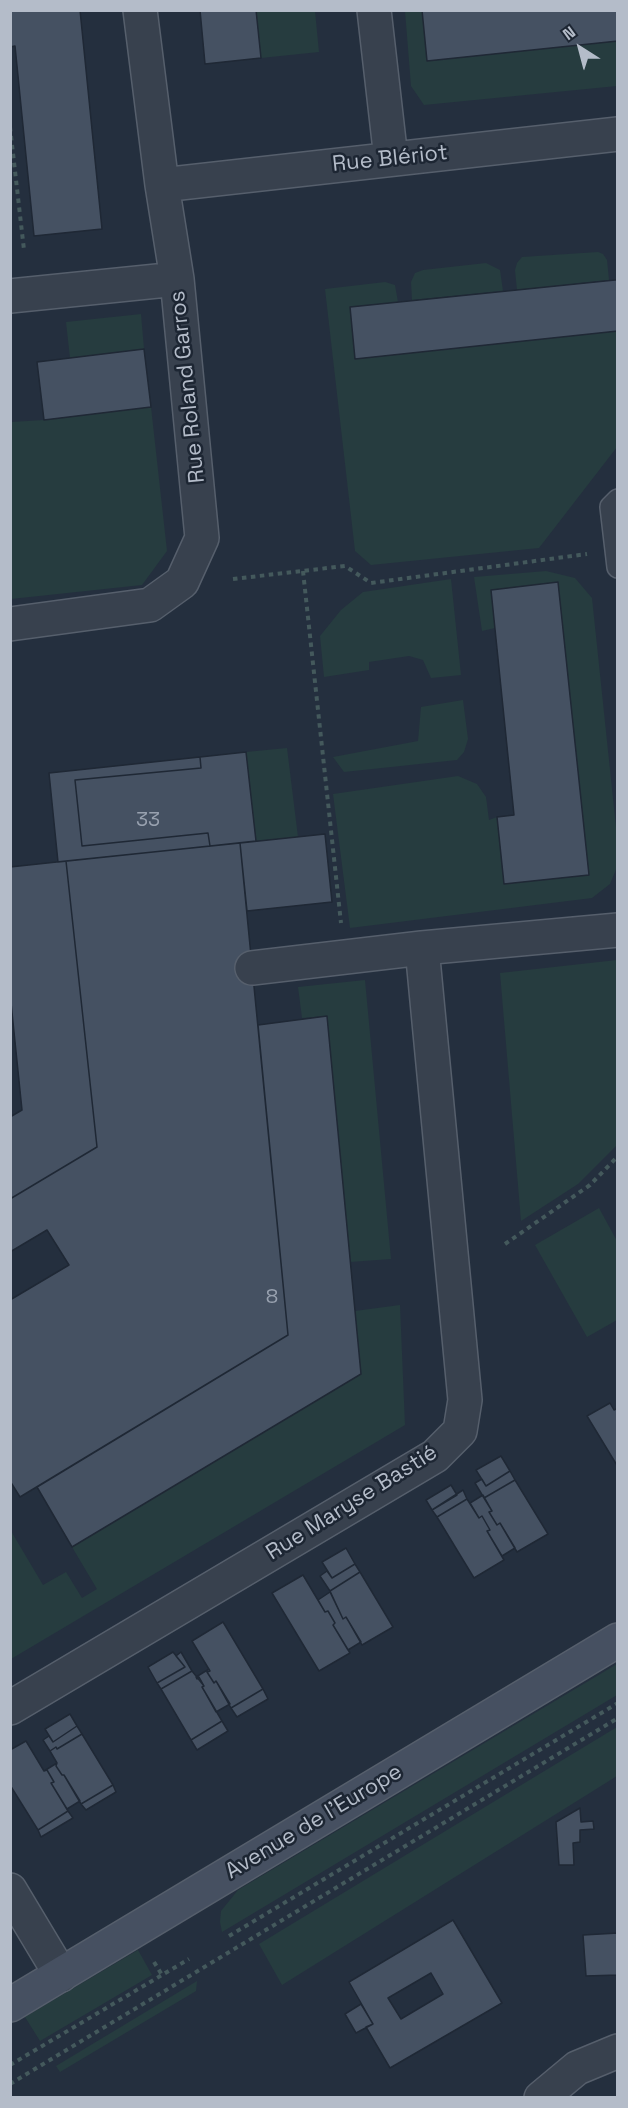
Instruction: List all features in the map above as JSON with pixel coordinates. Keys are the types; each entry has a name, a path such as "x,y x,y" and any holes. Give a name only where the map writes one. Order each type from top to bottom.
{"street":[{"name":"Rue Roland Garros","path":"10,624 150,605 182,582 202,538 177,279 162,185 140,10"},
{"path":"374,10 391,159"},
{"name":"Rue Blériot","path":"162,185 618,134"},
{"path":"10,296 177,279"},
{"path":"252,968 422,948 618,930"},
{"name":"Rue Maryse Bastié","path":"10,1708 435,1455 460,1431 465,1400 422,948"},
{"name":"Avenue de l'Europe","path":"10,2005 618,1640"},
{"path":"10,1890 61,1975"},
{"path":"545,2094 577,2068 618,2051"}],"lane":[{"path":"618,500 611,507 618,567"}],"path":[{"path":"10,127 24,250"},
{"path":"233,579 345,566 372,583 592,553"},
{"path":"303,571 342,933"},
{"path":"505,1244 590,1185 618,1156"},
{"path":"229,1936 618,1703"},
{"path":"10,2084 618,1718"},
{"path":"10,2066 189,1959"}],"green space":[{"path":"256,11 315,11 319,52 261,58"},
{"path":"405,11 422,11 428,61 617,41 617,86 424,105 411,86"},
{"path":"598,252 603,254 607,260 609,280 517,290 515,270 522,257"},
{"path":"486,263 500,270 503,291 412,300 411,282 415,273 423,270"},
{"path":"385,282 395,285 398,302 350,307 355,359 617,331 617,447 539,548 371,565 355,551 325,289"},
{"path":"141,314 144,349 70,358 66,322"},
{"path":"151,407 167,551 142,585 11,599 11,422"},
{"path":"546,571 575,578 592,598 618,846 617,867 610,884 592,898 350,928 333,794 458,776 477,784 486,797 489,820 497,817 504,884 589,875 558,583 491,590 495,628 482,631 474,577"},
{"path":"451,579 461,675 431,678 423,660 409,656 369,662 369,670 324,677 320,636 341,610 363,592"},
{"path":"463,700 468,739 464,752 457,760 344,772 333,757 418,741 421,707"},
{"path":"287,748 298,837 256,841 246,752"},
{"path":"617,960 617,1145 578,1184 521,1221 500,973"},
{"path":"365,980 391,1259 350,1262 327,1016 302,1018 298,987"},
{"path":"599,1208 617,1241 617,1320 587,1337 535,1245"},
{"path":"400,1305 405,1425 11,1659 11,1531 43,1585 66,1572 82,1598 97,1589 72,1547 361,1374 355,1311"},
{"path":"617,1664 617,1695 222,1932 221,1911 238,1890"},
{"path":"617,1727 617,1776 282,1985 259,1944"},
{"path":"138,1950 152,1975 40,2041 25,2017"},
{"path":"197,1981 196,1991 60,2072 56,2066"}],"building":[{"path":"10,10 80,10 102,229 34,236 15,46 10,47"},
{"path":"200,10 256,10 261,58 205,64"},
{"path":"422,10 618,10 618,41 427,61"},
{"path":"618,280 618,331 355,359 350,307"},
{"path":"144,349 151,407 44,420 37,362"},
{"path":"558,582 589,875 504,884 497,817 514,815 491,590"},
{"path":"246,752 256,841 210,846 208,833 82,846 75,780 201,768 200,757"},
{"path":"200,757 201,768 75,780 82,846 208,833 210,846 58,862 49,773"},
{"path":"325,834 332,902 247,911 240,843"},
{"path":"240,843 288,1335 20,1497 10,1481 10,1300 69,1265 47,1230 10,1252 10,1199 97,1147 66,861"},
{"path":"66,861 97,1147 10,1199 10,1117 22,1110 10,993 10,867"},
{"path":"327,1016 361,1374 72,1547 37,1487 288,1335 258,1025"},
{"path":"610,1403 614,1410 618,1408 618,1467 587,1416"},
{"path":"501,1456 510,1471 486,1486 476,1470"},
{"path":"510,1471 515,1480 484,1498 475,1483 482,1479 486,1486"},
{"path":"515,1480 548,1534 517,1552 500,1523 497,1525 489,1512 492,1511 484,1498"},
{"path":"451,1485 457,1495 432,1510 426,1500"},
{"path":"463,1490 467,1499 437,1517 432,1510"},
{"path":"483,1495 492,1511 489,1512 497,1525 500,1523 515,1548 502,1556 487,1531 490,1530 482,1516 479,1518 470,1503"},
{"path":"467,1499 479,1518 482,1516 490,1530 487,1531 504,1560 474,1578 437,1517"},
{"path":"346,1548 355,1564 332,1578 322,1562"},
{"path":"355,1564 360,1572 330,1591 320,1576 327,1571 332,1578"},
{"path":"360,1572 393,1627 362,1645 346,1617 343,1619 330,1591"},
{"path":"303,1575 325,1612 328,1611 335,1623 333,1625 350,1653 319,1671 272,1593"},
{"path":"330,1592 343,1619 346,1617 361,1642 348,1650 333,1625 335,1623 328,1611 325,1612 318,1600"},
{"path":"223,1622 263,1689 231,1708 216,1681 214,1683 207,1672 210,1671 192,1641"},
{"path":"173,1652 185,1667 157,1683 148,1667"},
{"path":"181,1652 192,1671 161,1689 157,1683 185,1667 176,1656"},
{"path":"209,1669 210,1671 207,1672 214,1683 216,1681 230,1704 216,1712 199,1677 197,1679 196,1677"},
{"path":"192,1671 204,1686 202,1687 222,1721 191,1740 161,1689"},
{"path":"263,1689 268,1699 237,1717 231,1708"},
{"path":"70,1714 77,1726 53,1742 45,1729"},
{"path":"222,1721 228,1731 197,1750 191,1740"},
{"path":"77,1726 82,1734 50,1751 43,1740 49,1736 53,1742"},
{"path":"82,1734 113,1785 81,1804 56,1766 57,1763 50,1751"},
{"path":"26,1741 44,1771 47,1770 54,1782 51,1783 68,1811 38,1830 10,1785 10,1750"},
{"path":"57,1763 56,1766 80,1801 67,1809 51,1783 54,1782 47,1770 44,1771"},
{"path":"113,1785 116,1792 86,1810 81,1804"},
{"path":"580,1808 581,1822 593,1821 594,1829 580,1830 580,1842 573,1843 574,1865 559,1865 556,1822"},
{"path":"68,1811 73,1818 41,1837 38,1830"},
{"path":"453,1920 502,2003 390,2068 366,2027 373,2024 349,1982","holes":["431,1973 443,1994 401,2019 388,1998"]},
{"path":"618,1933 618,1975 586,1976 583,1935"},
{"path":"361,2004 373,2024 356,2033 345,2014"}]}
